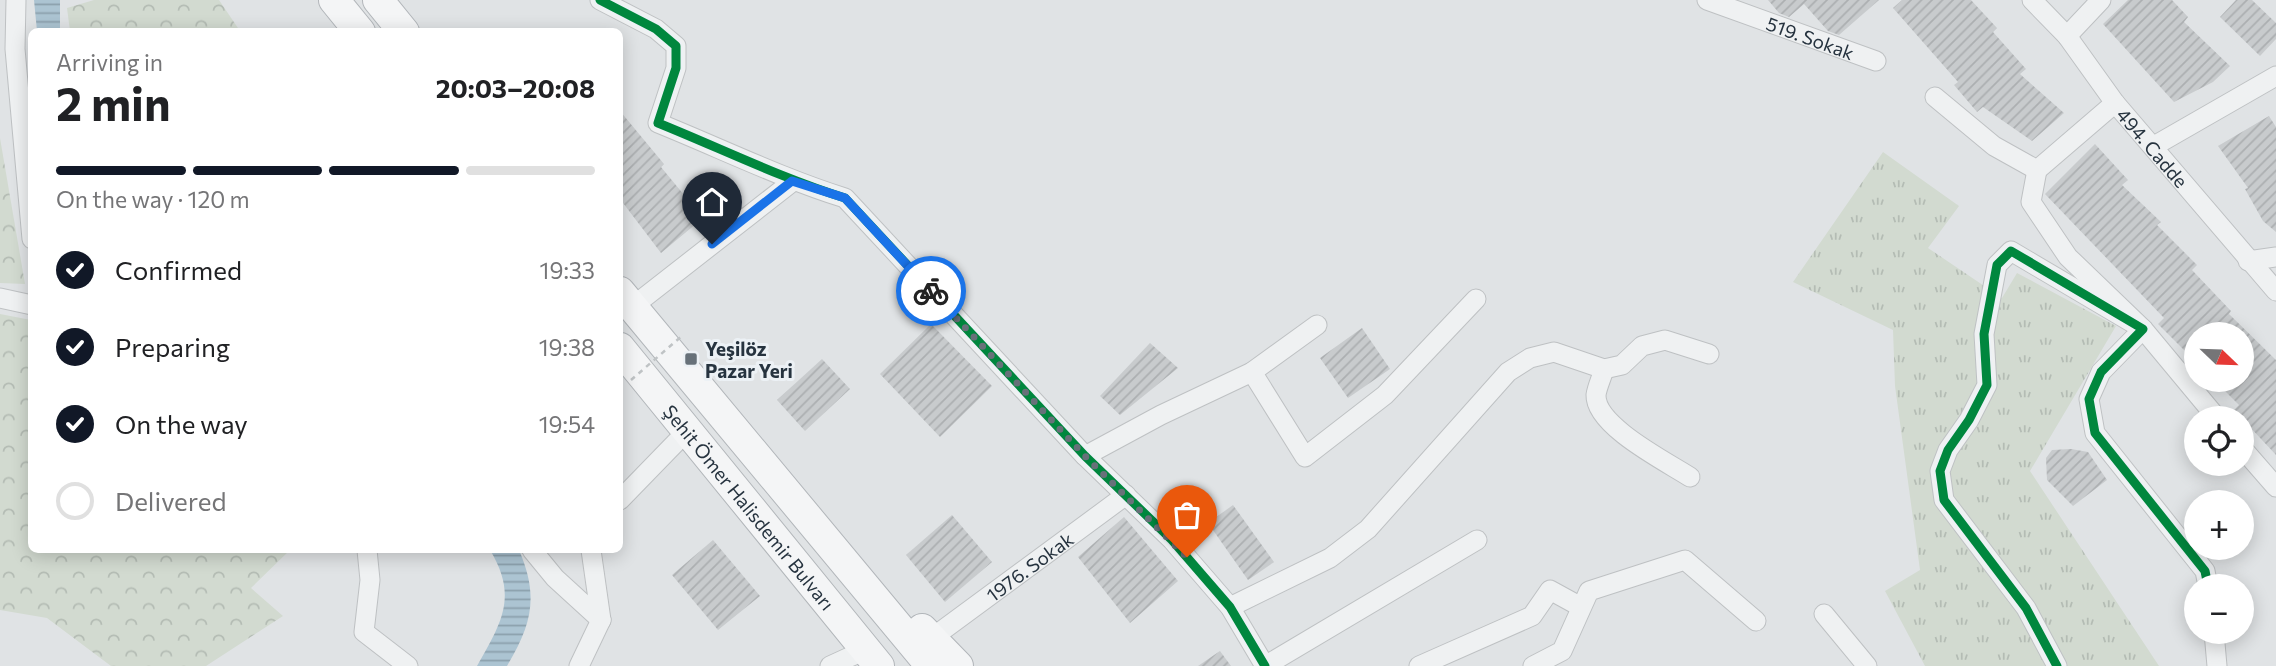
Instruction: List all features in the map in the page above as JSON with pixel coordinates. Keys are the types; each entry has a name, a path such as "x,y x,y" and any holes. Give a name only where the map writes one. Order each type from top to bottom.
{"highway":[{"path":"334,0 357,28"},
{"path":"378,0 401,28"},
{"name":"Şehit Ömer Halisdemir Bulvarı","path":"626,299 822,534 931,652 958,666"},
{"name":"Şehit Ömer Halisdemir Bulvarı","path":"623,352 810,578 856,663"}],"street":[{"path":"16,0 15,49 28,194"},
{"path":"600,0 656,29 676,46 676,68 658,123 765,166 792,181 845,198 1085,456 1172,540 1230,607 1265,666 1477,540"},
{"name":"519. Sokak","path":"1707,0 1876,61"},
{"name":"494. Cadde","path":"2032,0 2067,36 2115,103 2276,291"},
{"path":"2067,36 2101,0"},
{"path":"2154,146 2276,76"},
{"path":"1935,97 1994,146 2037,170"},
{"path":"2115,103 2037,170 2031,202 2068,257 2143,329 2207,406"},
{"path":"626,299 792,181"},
{"path":"2057,666 2026,608 1944,500 1940,471 1948,450 1969,420 1987,384 1984,334 1997,265 2011,251 2143,329"},
{"path":"2248,261 2276,257"},
{"path":"0,298 28,304"},
{"path":"1252,372 1305,457 1385,395 1476,299"},
{"path":"1085,456 1160,415 1252,372 1317,326"},
{"path":"2143,329 2101,372 2089,399 2095,433 2205,574"},
{"path":"1230,607 1330,558 1368,529 1508,372 1530,358 1554,352 1604,369 1622,365 1642,346 1665,340 1709,354"},
{"path":"1604,369 1596,395 1599,410 1623,435 1690,477"},
{"path":"623,497 688,430"},
{"path":"2254,462 2276,487"},
{"name":"1976. Sokak","path":"931,652 1126,495"},
{"path":"367,553 370,580 364,632 408,666"},
{"path":"534,553 555,578 600,620"},
{"path":"579,666 600,620 592,553"},
{"path":"1534,666 1562,651 1589,591 1685,560 1756,621"},
{"path":"1419,666 1532,616 1550,590 1581,607"},
{"path":"1824,614 1867,666"},
{"path":"2215,644 2217,666"}],"path":[{"path":"631,380 683,335"}],"green space":[{"path":"94,0 219,0 238,28 70,28 67,8"},
{"path":"0,138 25,284 0,283"},
{"path":"1883,152 1959,206 1928,248 2002,298 2017,273 2116,326 2030,471 2159,666 1925,666 1885,591 1920,570 1895,386 1893,330 1793,282"},
{"path":"0,314 28,319 28,553 287,553 251,588 283,616 206,666 111,666 47,618 0,610"}],"water":[{"path":"34,0 60,0 60,28 37,28"},
{"path":"492,553 520,553 529,582 530,610 522,637 507,666 477,666 494,636 503,609 505,595 499,566"}],"building":[{"path":"1768,0 1879,0 1839,35 1828,31 1804,4 1789,17 1779,13"},
{"path":"1902,0 1971,0 1997,28 1993,32 2026,69 2020,74 2064,113 2032,141 1983,107 1977,112 1954,85 1958,82 1893,8"},
{"path":"2128,0 2172,0 2188,17 2184,22 2230,66 2213,82 2174,102 2103,24"},
{"path":"2236,0 2252,0 2276,23 2276,39 2260,56 2220,17"},
{"path":"623,115 664,164 661,167 703,218 661,253 623,203"},
{"path":"2269,116 2276,127 2276,232 2263,221 2245,189 2248,188 2218,146"},
{"path":"2095,144 2128,180 2122,185 2161,222 2157,225 2197,265 2192,270 2231,311 2229,314 2237,322 2184,322 2184,350 2158,324 2164,318 2045,194"},
{"path":"931,324 992,386 940,437 880,374"},
{"path":"1362,328 1390,369 1348,398 1320,358"},
{"path":"2254,338 2276,360 2276,455 2254,431 2254,406 2239,405 2226,392 2254,392"},
{"path":"1150,343 1178,368 1120,415 1100,396"},
{"path":"822,359 850,389 805,431 777,400"},
{"path":"2052,450 2088,452 2107,480 2073,506 2047,480 2046,458"},
{"path":"1233,505 1274,562 1248,580 1208,523"},
{"path":"952,515 992,562 945,602 906,555"},
{"path":"1124,517 1178,581 1130,623 1078,557"},
{"path":"713,540 760,596 718,630 672,575"},
{"path":"1220,651 1231,666 1198,666"}],"cycle path":[{"path":"600,0 656,29 676,46 676,68 658,123 774,172 845,198 1085,456 1172,540 1230,607 1265,666"},
{"path":"2057,666 2026,608 1944,500 1940,471 1948,450 1969,420 1987,385 1984,334 1997,265 2011,251 2143,329 2101,372 2089,399 2095,433 2206,574"}],"way so far":[{"path":"931,291 1085,456 1187,557"}],"place":[{"name":"Yeşilöz Pazar Yeri","path":"691,359"}],"route":[{"path":"712,244 792,181 845,198 931,291"}]}
